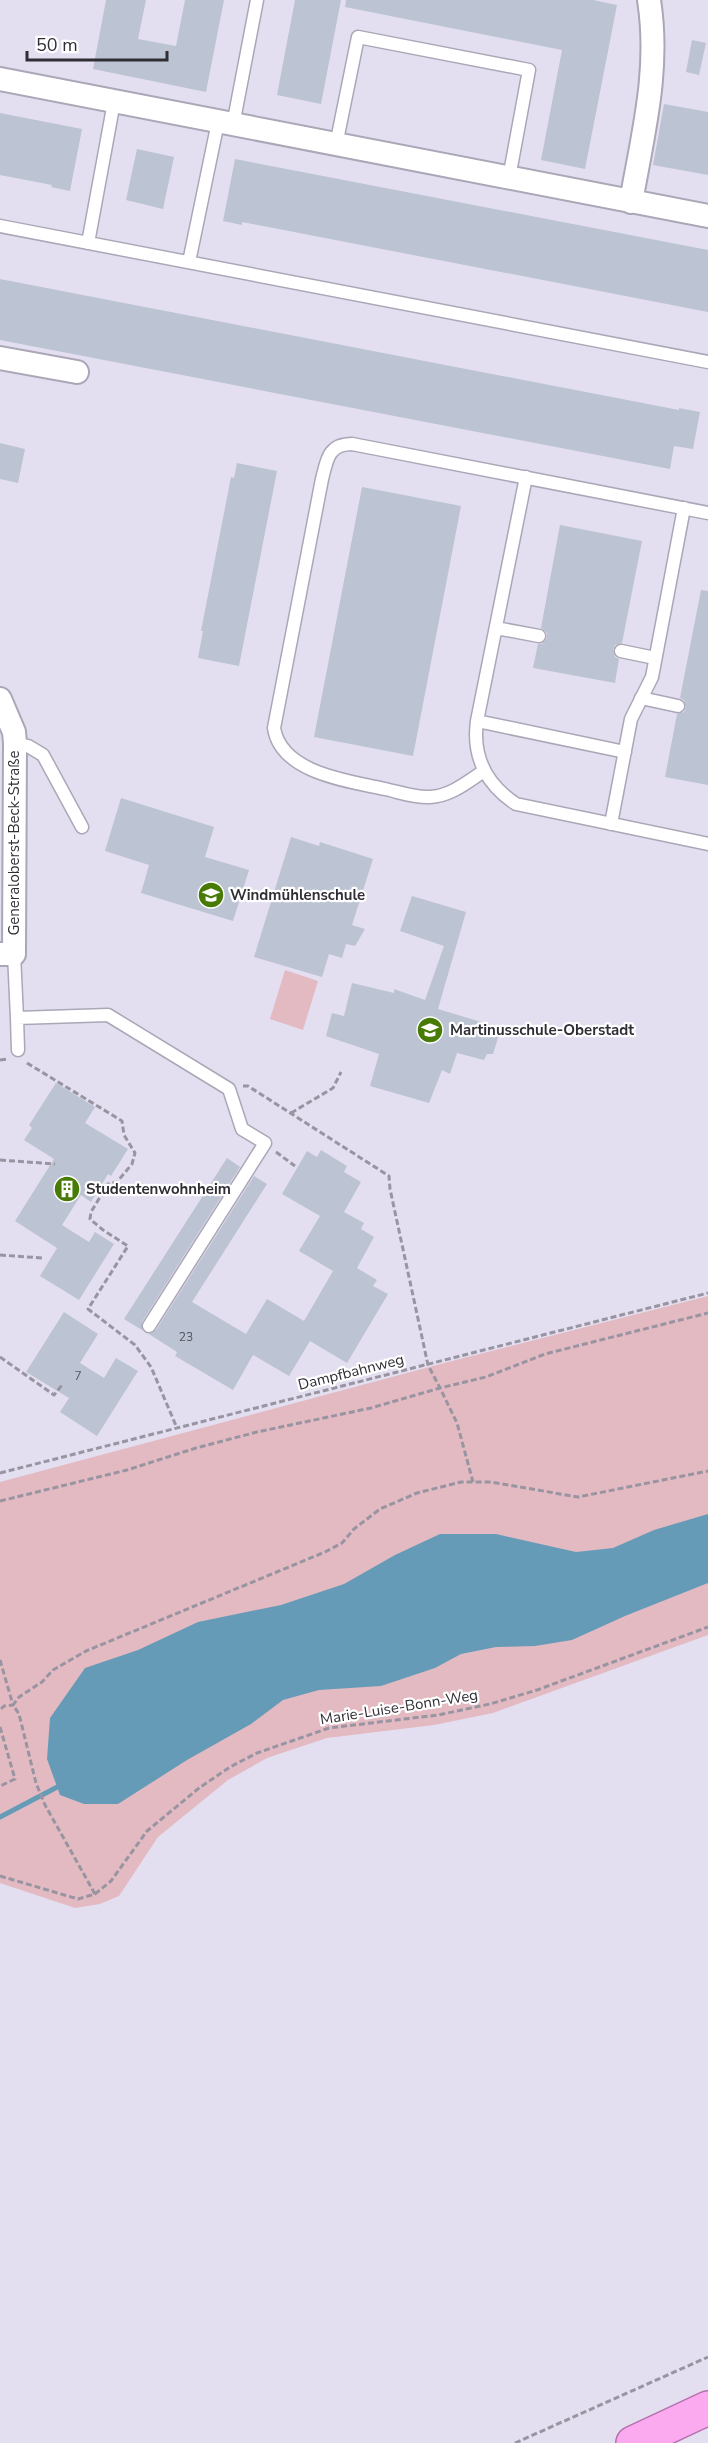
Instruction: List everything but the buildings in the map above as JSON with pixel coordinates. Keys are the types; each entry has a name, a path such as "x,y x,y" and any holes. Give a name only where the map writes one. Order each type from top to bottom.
{"highway":[{"path":"633,2443 708,2408"},
{"path":"687,2443 708,2433"}],"street":[{"path":"631,202 654,69 653,26 649,0"},
{"path":"0,79 708,216"},
{"path":"0,358 76,372"},
{"name":"Generaloberst-Beck-Straße","path":"0,699 14,732 15,743 7,954"}],"lane":[{"path":"189,262 257,0"},
{"path":"336,145 358,37 370,39 529,70 509,178"},
{"path":"88,243 114,102"},
{"path":"0,226 708,362"},
{"path":"484,771 456,789 429,797 332,778 291,757 276,738 274,728 322,479 328,457 334,448 341,444 352,444 708,513"},
{"path":"526,477 477,721 475,738 484,771 497,789 516,804 708,844"},
{"path":"611,824 631,719 651,677 684,508"},
{"path":"496,628 539,636"},
{"path":"621,651 655,658"},
{"path":"641,698 678,706"},
{"path":"477,721 625,752"},
{"path":"15,743 28,746 43,755 82,827"},
{"path":"7,954 17,1018 18,1050"},
{"path":"17,1018 108,1015 229,1089 242,1130 265,1143 149,1326"}],"path":[{"path":"18,1050 18,1058 122,1121 124,1135 135,1153 132,1164 117,1182 108,1184 91,1212 90,1219 128,1246 88,1309 135,1344 151,1367 177,1428"},
{"path":"291,1113 333,1088 342,1072"},
{"path":"229,1089 248,1086 389,1176 428,1365 457,1424 473,1482"},
{"path":"265,1143 295,1166"},
{"path":"0,1160 55,1164"},
{"path":"0,1255 43,1258"},
{"name":"Dampfbahnweg","path":"0,1473 708,1293"},
{"path":"0,1501 127,1470 216,1442 371,1408 486,1377 545,1354 708,1313"},
{"path":"0,1358 54,1395 62,1385"},
{"path":"0,1710 4,1706 13,1705 19,1697 42,1682 54,1670 86,1651 325,1552 342,1543 354,1529 380,1509 417,1493 461,1482 473,1482 520,1486 578,1497 708,1471"},
{"name":"Marie-Luise-Bonn-Weg","path":"95,1894 111,1881 147,1831 156,1823 199,1788 230,1767 258,1753 329,1728 417,1718 490,1704 537,1690 708,1627"},
{"path":"0,1660 13,1705 19,1714 36,1783 45,1805 95,1894 78,1899 0,1876"},
{"path":"0,1727 15,1779 0,1786"},
{"path":"515,2443 708,2357"}],"shaded area":[{"path":"285,970 318,981 303,1030 270,1019"},
{"path":"708,1296 708,1635 493,1713 434,1725 327,1738 267,1758 228,1780 158,1837 119,1896 100,1904 75,1908 0,1883 0,1482 444,1363"}],"water":[{"path":"708,1514 708,1583 572,1640 535,1646 496,1647 461,1654 435,1668 381,1686 319,1690 283,1700 251,1724 187,1760 118,1804 84,1804 60,1795 47,1759 50,1718 85,1668 138,1650 198,1622 281,1605 344,1584 395,1555 440,1534 496,1534 576,1552 613,1548 654,1530"}],"waterway":[{"path":"0,1817 63,1784"}],"place":[{"name":"Windmühlenschule","path":"211,895"},
{"name":"Martinusschule-Oberstadt","path":"430,1030"},
{"name":"Studentenwohnheim","path":"67,1189"}]}
